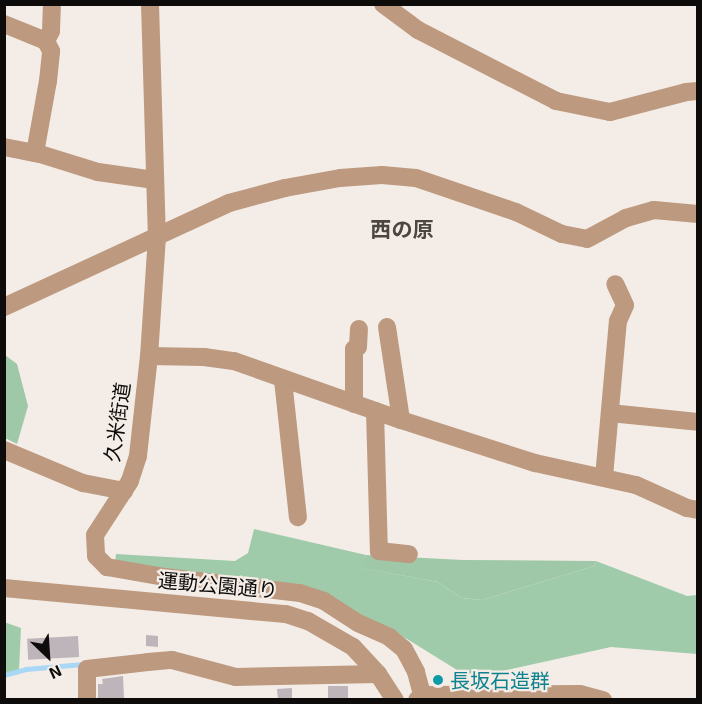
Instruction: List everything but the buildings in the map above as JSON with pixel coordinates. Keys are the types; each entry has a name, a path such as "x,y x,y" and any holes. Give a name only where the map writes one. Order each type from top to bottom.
{"street":[{"path":"46,41 51,31 52,4"},
{"name":"久米街道","path":"150,4 157,236 149,356 138,456 124,491 100,523 95,535 96,556 107,567 165,577 300,593 324,601 358,624 399,644 416,672 419,697"},
{"path":"383,4 418,30 556,101 610,112 698,91"},
{"path":"4,24 46,41 51,51 35,153"},
{"path":"4,147 35,153 98,172 154,180"},
{"path":"4,307 229,203 285,188 382,175 416,177 516,212 562,234 587,239 626,218 654,210 698,214"},
{"path":"604,477 618,321 625,305 615,284"},
{"path":"387,327 401,420"},
{"path":"354,404 354,349 358,347 359,329"},
{"path":"149,356 204,357 234,361 401,420 535,463 636,485 687,508 698,510"},
{"path":"283,380 298,517"},
{"path":"375,411 379,551 409,554"},
{"path":"610,413 698,422"},
{"path":"4,450 83,483 124,491"},
{"name":"運動公園通り","path":"4,588 286,614 308,621 353,646 378,674 395,699"},
{"path":"87,699 87,669 156,661 172,660 236,677 378,674"},
{"path":"419,697 580,694 603,699"}],"green space":[{"path":"5,355 17,364 28,406 17,444 5,438"},
{"path":"254,529 366,555 363,568 438,582 462,598 482,600 594,566 596,561 687,596 697,595 697,654 611,647 470,678 407,639 362,617 318,591 251,577 166,572 115,563 116,554 235,561 248,553"},
{"path":"366,555 463,560 596,561 594,566 482,600 462,598 438,582 362,568"},
{"path":"4,622 21,628 19,670 5,675"}],"waterway":[{"path":"4,675 26,669 83,664"}],"place":[{"name":"長坂石造群","path":"438,680"}],"district":[{"name":"西の原","path":"402,229"}]}
